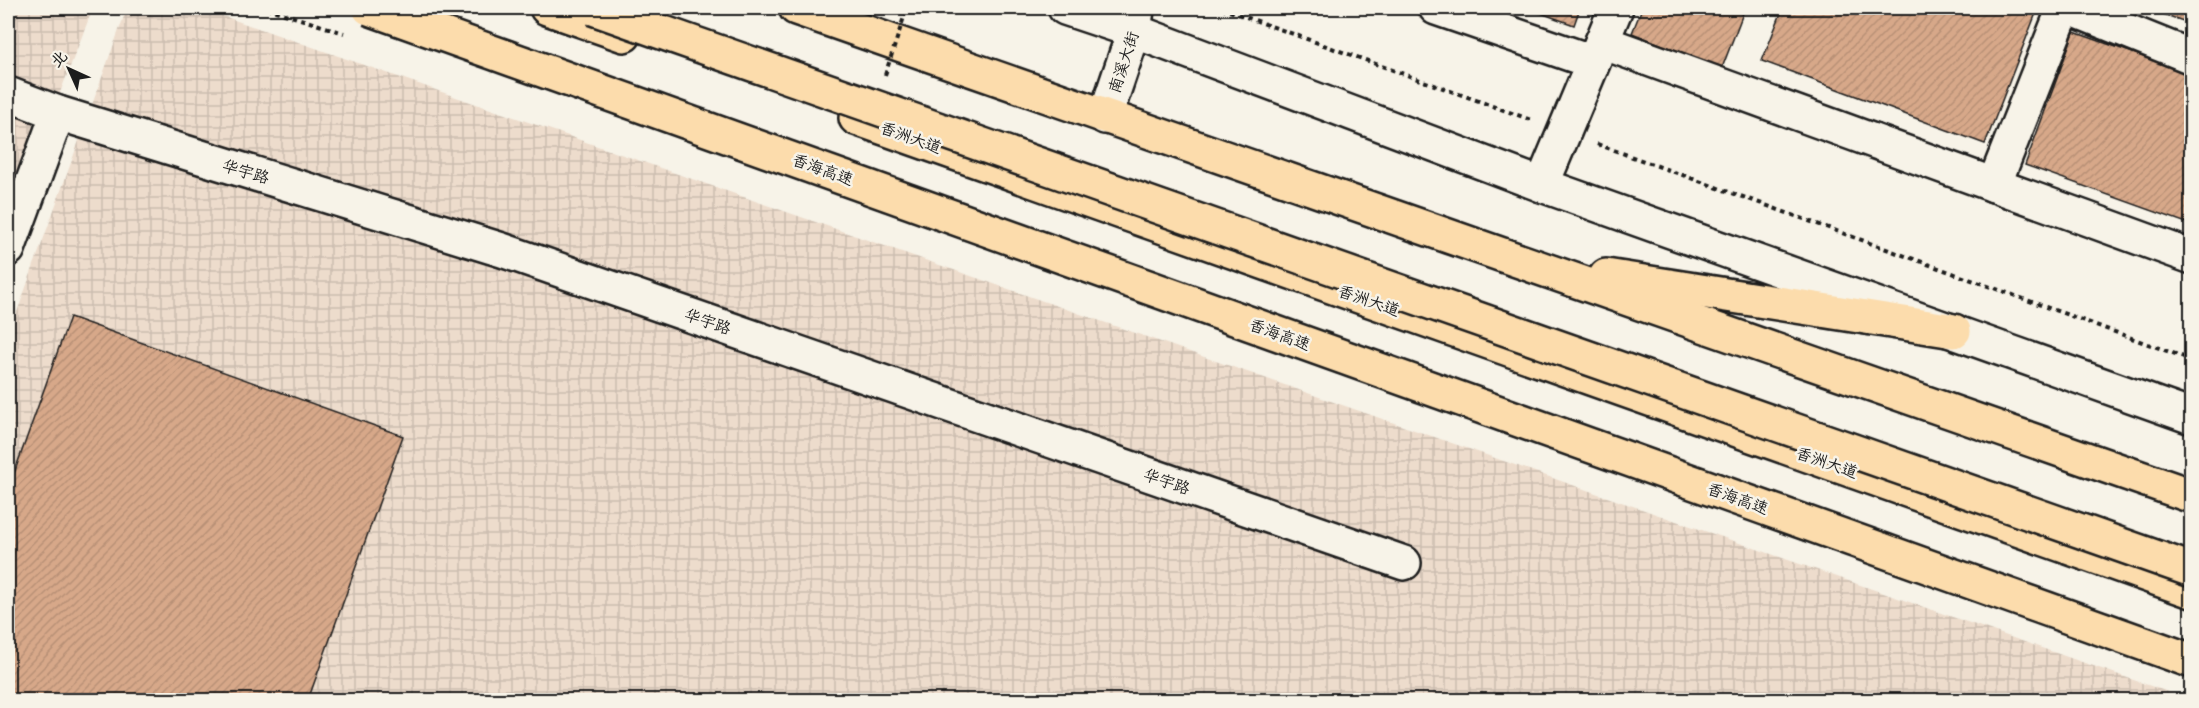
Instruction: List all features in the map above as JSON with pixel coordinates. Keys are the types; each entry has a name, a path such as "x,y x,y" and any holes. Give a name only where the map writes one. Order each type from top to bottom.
{"highway":[{"name":"香海高速","path":"369,8 2192,661"},
{"name":"香洲大道","path":"547,8 2192,591"},
{"path":"593,8 2192,570"},
{"path":"796,8 2192,496"},
{"path":"1521,262 1954,332"}],"street":[{"path":"1065,8 1136,19 1542,185 2192,417"},
{"path":"1436,8 1598,52 1994,185 2192,257"},
{"path":"1542,185 1616,8"},
{"path":"1994,185 2064,8"},
{"path":"2070,8 2192,57"},
{"name":"南溪大街","path":"1105,117 1136,19"},
{"name":"华宇路","path":"8,94 58,113 502,250 1404,563"},
{"path":"8,249 58,113"}],"path":[{"path":"1221,8 2192,360"}],"shaded area":[{"path":"8,8 93,8 8,226"},
{"path":"127,8 200,8 2191,700 8,700 8,337"}],"building":[{"path":"1527,8 1580,8 1574,25"},
{"path":"1642,8 1745,8 1722,68 1632,33"},
{"path":"1783,8 2038,8 1985,144 1762,61"},
{"path":"2145,8 2192,8 2192,24"},
{"path":"2074,32 2192,74 2192,225 2025,165"},
{"path":"70,317 403,436 308,700 8,700 8,490"}]}
